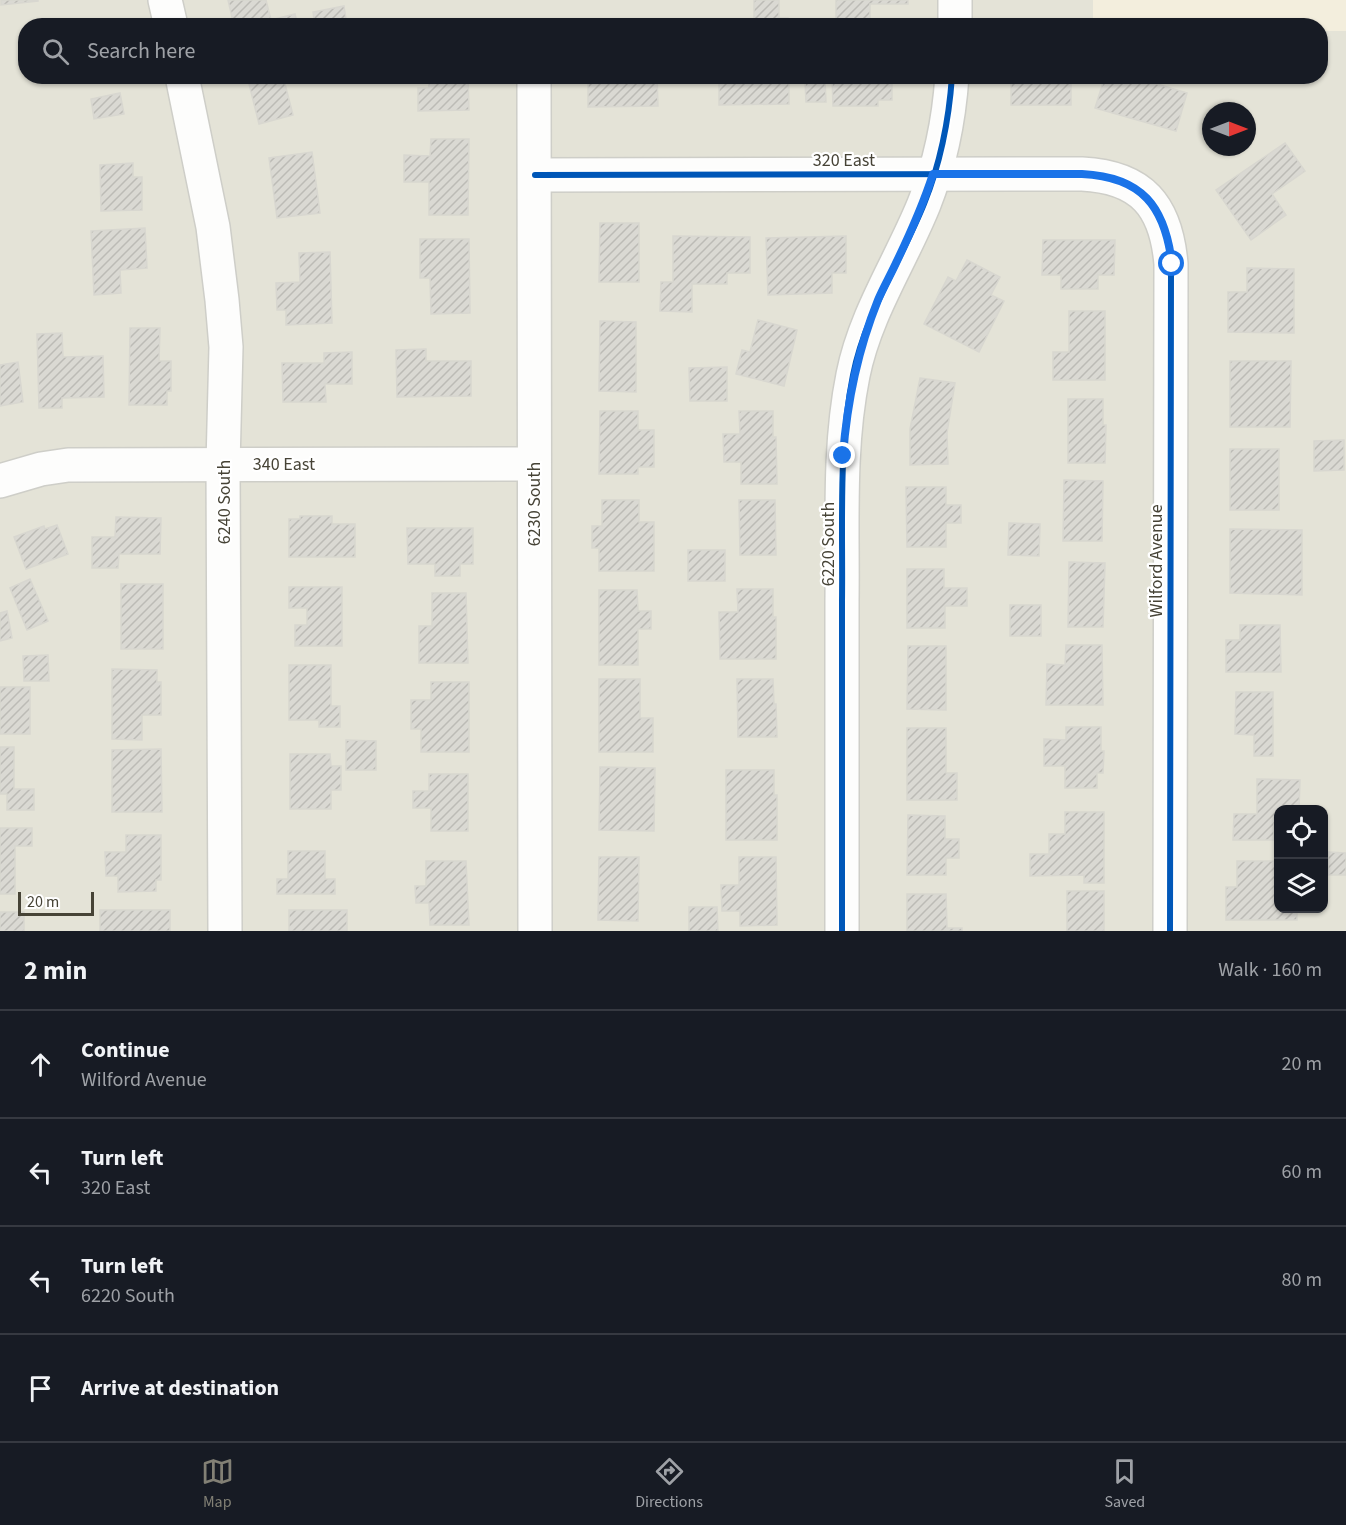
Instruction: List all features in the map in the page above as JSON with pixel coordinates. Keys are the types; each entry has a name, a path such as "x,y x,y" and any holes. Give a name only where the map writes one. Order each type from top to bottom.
{"street":[{"path":"165,0 169,18"},
{"path":"955,0 955,18"},
{"name":"6240 South","path":"184,84 213,227 226,347 223,464 225,931"},
{"name":"6230 South","path":"534,84 535,931"},
{"name":"6220 South","path":"842,931 845,423 853,373 865,334 879,298 924,203 942,146 951,84"},
{"name":"320 East","path":"535,176 1100,175 1118,179 1133,186 1147,197"},
{"name":"Wilford Avenue","path":"1147,197 1161,218 1169,239 1172,264 1170,931"},
{"name":"340 East","path":"0,481 41,469 68,465 534,464"}],"shaded area":[{"path":"0,0 1093,0 1093,18 18,18 18,84 1328,84 1328,31 1346,31 1346,931 0,931"},
{"path":"1093,0 1346,0 1346,31 1328,31 1328,18 1093,18"}],"building":[{"path":"1,0 38,0 38,1 1,5"},
{"path":"228,0 266,0 270,18 232,18"},
{"path":"754,0 779,0 779,18 754,18"},
{"path":"836,0 908,0 908,4 870,4 870,18 836,18"},
{"path":"344,6 346,18 314,18 313,12"},
{"path":"295,14 296,18 279,18"},
{"path":"249,84 285,84 293,115 259,124"},
{"path":"429,84 468,84 469,110 418,111 418,88 429,88"},
{"path":"588,84 657,84 658,106 588,107"},
{"path":"719,84 789,84 789,104 719,105"},
{"path":"805,84 825,84 826,102 806,102"},
{"path":"832,84 892,84 892,100 878,100 878,106 833,106"},
{"path":"1011,84 1071,84 1071,105 1011,105"},
{"path":"1102,84 1157,84 1187,93 1176,131 1095,108"},
{"path":"120,93 124,114 94,119 91,99"},
{"path":"431,139 469,139 468,215 429,215 429,182 404,182 404,155 430,156"},
{"path":"1285,143 1305,171 1272,194 1286,215 1251,240 1216,190"},
{"path":"312,152 320,213 277,218 269,158"},
{"path":"133,163 133,177 142,177 142,210 101,211 100,165"},
{"path":"600,223 639,223 639,282 599,282"},
{"path":"145,228 147,268 120,270 121,293 94,295 91,231"},
{"path":"673,236 750,237 750,273 727,273 727,284 692,284 692,312 660,311 661,282 673,282"},
{"path":"846,236 846,273 832,273 832,293 768,295 766,238"},
{"path":"420,239 469,239 470,313 431,314 430,278 420,278"},
{"path":"1043,240 1115,240 1114,275 1098,275 1098,289 1061,289 1061,275 1042,275"},
{"path":"330,252 332,323 286,325 286,310 277,310 276,283 300,282 299,253"},
{"path":"967,260 1000,277 991,295 1004,301 979,352 924,324 948,277 956,281"},
{"path":"1247,268 1294,269 1294,333 1228,332 1228,292 1247,292"},
{"path":"1069,311 1105,311 1105,380 1053,380 1053,352 1069,352"},
{"path":"758,320 797,330 784,386 736,374 742,350 750,352"},
{"path":"600,321 636,322 636,392 599,391"},
{"path":"130,328 160,328 159,361 171,361 171,391 167,391 167,405 129,405"},
{"path":"62,333 63,357 103,356 104,397 62,398 62,408 39,408 37,334"},
{"path":"426,349 426,361 471,361 471,396 397,397 396,350"},
{"path":"352,352 352,384 325,384 326,402 283,402 282,363 324,363 324,353"},
{"path":"1230,361 1291,361 1290,427 1230,427"},
{"path":"18,362 23,402 0,406 0,365"},
{"path":"727,367 727,401 690,401 689,368"},
{"path":"920,378 955,383 947,433 948,464 910,465 910,429"},
{"path":"1068,399 1103,399 1103,425 1106,425 1105,463 1068,463"},
{"path":"600,411 638,411 638,430 654,430 654,467 638,467 638,474 599,474"},
{"path":"739,411 773,411 777,484 741,484 741,462 724,462 723,434 740,434"},
{"path":"1344,440 1344,470 1314,471 1314,441"},
{"path":"1230,449 1279,449 1279,510 1230,510"},
{"path":"1064,480 1103,481 1102,541 1063,541"},
{"path":"906,487 946,487 946,505 961,505 961,523 946,523 946,547 907,547"},
{"path":"602,500 639,500 639,522 654,522 654,571 599,571 599,548 592,548 592,526 602,526"},
{"path":"739,500 775,500 776,555 740,555"},
{"path":"300,516 332,516 332,524 355,524 355,557 289,557 289,519 300,519"},
{"path":"116,517 161,518 160,554 119,554 118,568 92,568 92,537 115,537"},
{"path":"1009,523 1040,524 1039,556 1008,555"},
{"path":"57,525 68,554 26,569 14,537 44,526 45,529"},
{"path":"407,528 473,528 473,564 460,564 460,576 435,576 435,564 408,564"},
{"path":"1230,529 1302,530 1302,595 1230,593"},
{"path":"688,550 725,550 725,581 688,581"},
{"path":"1069,562 1105,563 1103,627 1068,627"},
{"path":"907,569 944,569 944,588 967,588 967,606 945,606 945,628 907,628"},
{"path":"30,579 48,621 27,630 10,588"},
{"path":"121,584 163,584 163,649 121,649"},
{"path":"289,587 342,587 342,646 295,646 295,625 307,625 307,608 289,608"},
{"path":"737,589 773,589 776,659 720,659 719,612 738,612"},
{"path":"599,590 637,590 638,611 651,611 651,629 638,629 638,665 599,665"},
{"path":"432,593 466,593 468,663 419,663 419,626 432,626"},
{"path":"1010,605 1041,605 1041,636 1010,636"},
{"path":"7,611 12,638 0,641 0,613"},
{"path":"1240,625 1280,625 1281,672 1226,672 1226,640 1240,640"},
{"path":"1066,645 1102,645 1103,705 1046,705 1047,664 1065,665"},
{"path":"908,646 946,646 946,710 907,709"},
{"path":"48,655 49,681 24,681 23,656"},
{"path":"289,665 331,665 331,706 340,706 340,727 319,727 319,720 289,720"},
{"path":"112,669 157,670 157,682 161,682 161,715 142,715 142,740 112,739"},
{"path":"599,679 640,679 640,718 653,718 653,752 599,752"},
{"path":"737,679 773,679 777,737 738,737"},
{"path":"431,682 469,682 469,752 421,752 421,729 411,729 411,700 431,700"},
{"path":"0,687 30,687 30,734 0,734"},
{"path":"1236,692 1273,692 1273,756 1254,756 1254,735 1235,734"},
{"path":"1066,727 1101,727 1101,751 1104,751 1103,773 1097,773 1097,788 1065,788 1065,766 1044,766 1044,739 1066,740"},
{"path":"907,728 946,728 946,773 957,773 957,800 907,800"},
{"path":"346,740 376,741 376,770 346,770"},
{"path":"0,747 14,747 14,789 34,789 34,810 7,810 7,794 0,794"},
{"path":"161,749 162,812 112,812 112,750"},
{"path":"290,754 330,754 331,766 341,766 341,790 331,790 331,809 290,809"},
{"path":"600,767 655,768 654,831 599,830"},
{"path":"726,770 774,770 774,795 777,795 777,840 726,840"},
{"path":"429,774 468,774 468,831 431,831 431,808 413,808 413,791 429,791"},
{"path":"1257,779 1300,780 1299,805 1274,805 1274,840 1233,840 1234,814 1257,814"},
{"path":"1065,812 1104,812 1104,883 1084,883 1084,875 1030,876 1030,854 1049,854 1049,834 1065,834"},
{"path":"908,815 945,816 945,839 959,839 959,858 946,858 946,875 907,875"},
{"path":"0,828 32,828 32,846 15,846 15,894 0,894"},
{"path":"126,835 161,835 161,880 156,880 156,891 118,892 118,876 106,876 105,852 126,852"},
{"path":"288,851 325,851 325,879 335,879 335,894 277,894 277,879 288,879"},
{"path":"1328,852 1346,853 1346,875 1328,875"},
{"path":"599,857 639,857 638,921 598,920"},
{"path":"739,857 776,857 777,925 740,926 740,911 722,911 721,885 739,885"},
{"path":"426,861 466,861 469,925 430,925 429,903 416,903 415,886 426,886"},
{"path":"1237,861 1274,861 1274,913 1297,913 1297,920 1226,920 1226,887 1237,887"},
{"path":"1067,891 1104,891 1104,931 1067,931"},
{"path":"907,894 946,894 947,928 962,928 962,931 907,931"},
{"path":"689,907 717,907 718,931 689,931"},
{"path":"100,910 170,910 170,931 100,931"},
{"path":"289,910 347,910 347,931 289,931"},
{"path":"0,912 24,912 24,931 0,931"}],"cycle path":[{"path":"842,931 842,488 848,403 853,375 866,331 915,225 935,173 949,109 951,84"},
{"path":"535,175 1082,174 1121,181 1147,198 1163,226 1171,264 1170,931"}],"route":[{"path":"843,456 845,423 853,373 865,334 879,298 924,203 933,174 1082,174 1118,179 1133,186 1147,197 1161,218 1169,239 1172,264"}]}
